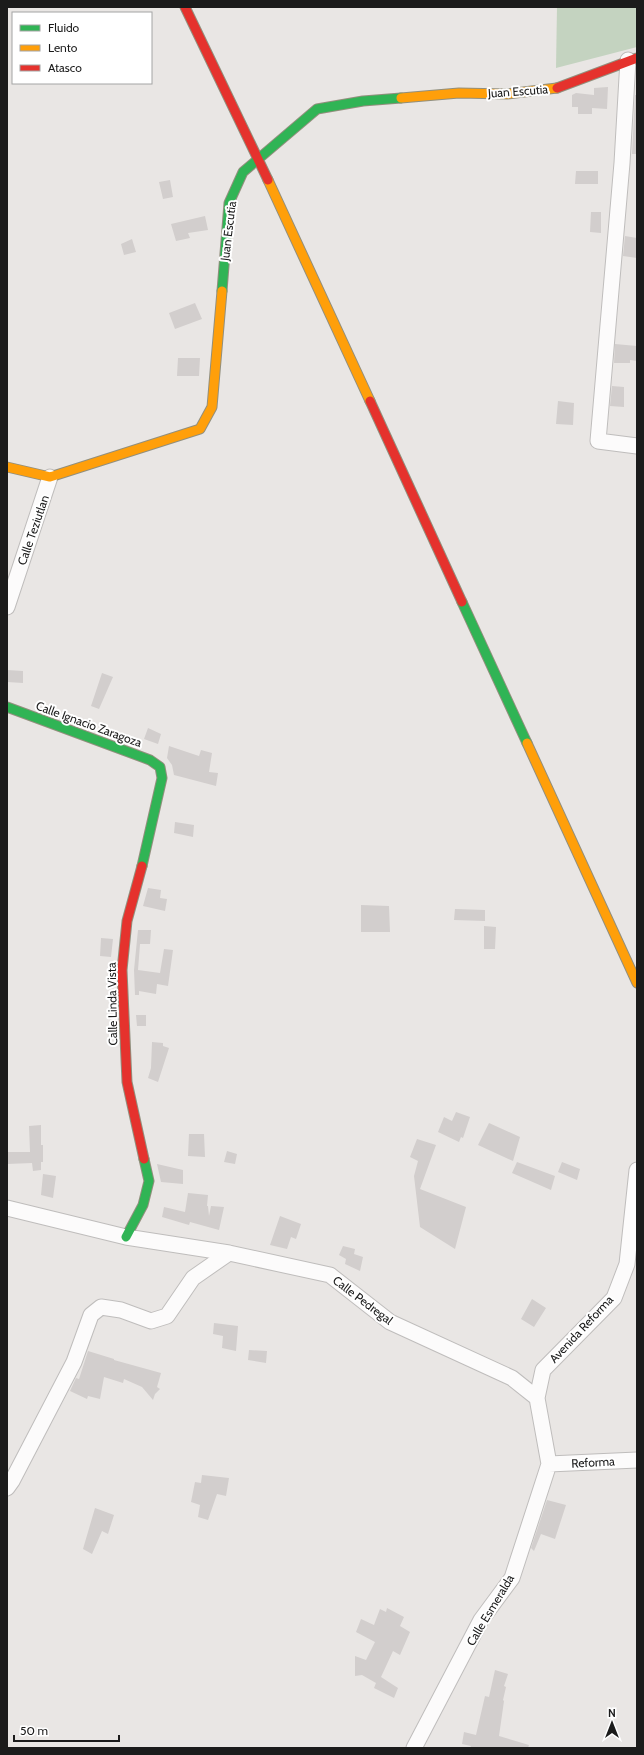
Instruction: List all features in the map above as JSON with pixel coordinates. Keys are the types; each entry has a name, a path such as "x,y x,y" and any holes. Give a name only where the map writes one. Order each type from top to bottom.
{"street":[{"path":"185,7 258,158 637,983"},
{"name":"Juan Escutia","path":"50,477 200,429 212,406 229,203 244,172 258,158 317,109 363,101 459,93 507,94 554,88 633,59 622,163 598,441 637,446"},
{"path":"7,467 50,477"},
{"name":"Calle Teziutlan","path":"7,607 50,477"},
{"name":"Calle Ignacio Zaragoza","path":"7,707 150,760 160,767"},
{"name":"Calle Linda Vista","path":"126,1237 143,1205 148,1181 127,1082 122,970 127,921 149,840 162,778 160,767"},
{"name":"Avenida Reforma","path":"549,1464 537,1398 543,1370 614,1298 627,1264 637,1170"},
{"name":"Calle Pedregal","path":"7,1208 126,1237 229,1253 330,1275 390,1322 512,1378 537,1398"},
{"path":"7,1488 74,1362 91,1315 101,1307 121,1310 151,1321 167,1316 193,1278 229,1253"},
{"name":"Reforma","path":"549,1464 637,1460"},
{"name":"Calle Esmeralda","path":"414,1748 481,1620 512,1578 549,1464"}],"green space":[{"path":"557,7 637,7 637,47 556,68"}],"building":[{"path":"608,87 607,109 592,108 592,114 578,114 578,107 572,107 572,95 576,93 594,95 594,88"},
{"path":"635,95 637,95 637,154 632,154"},
{"path":"576,171 598,171 598,184 575,184"},
{"path":"170,180 173,197 163,199 159,182"},
{"path":"591,212 601,212 601,233 590,232"},
{"path":"205,216 208,230 188,233 190,238 176,241 171,224"},
{"path":"625,236 637,238 637,258 623,256"},
{"path":"132,239 136,252 124,255 121,244"},
{"path":"195,303 202,319 175,329 169,313"},
{"path":"615,344 637,346 637,361 630,360 630,363 614,363"},
{"path":"178,358 200,358 199,376 177,376"},
{"path":"612,386 624,387 624,407 610,406"},
{"path":"558,401 574,403 573,425 556,424"},
{"path":"7,670 23,671 23,683 7,682"},
{"path":"102,673 113,677 99,709 91,706"},
{"path":"148,728 161,734 158,744 144,739"},
{"path":"169,746 199,756 201,750 212,753 209,772 218,773 216,786 174,775 172,765 167,758"},
{"path":"175,822 194,825 193,837 174,833"},
{"path":"148,888 161,890 160,898 167,899 165,911 143,906"},
{"path":"361,905 389,906 390,932 361,932"},
{"path":"455,909 485,910 485,921 454,920"},
{"path":"484,926 496,927 495,949 484,949"},
{"path":"138,930 151,930 150,944 140,944 138,970 160,973 164,949 173,950 168,986 157,984 156,994 139,991 139,995 135,995 134,970"},
{"path":"101,938 113,939 111,957 100,956"},
{"path":"136,1015 146,1015 146,1026 137,1026"},
{"path":"152,1042 163,1043 163,1046 169,1048 158,1082 148,1078 151,1068"},
{"path":"456,1112 470,1117 463,1138 461,1137 459,1142 438,1132 444,1117 452,1121"},
{"path":"489,1123 520,1137 513,1161 478,1145"},
{"path":"41,1125 43,1162 41,1162 41,1170 33,1171 32,1163 7,1164 7,1152 30,1152 29,1126"},
{"path":"189,1134 204,1134 205,1157 188,1156"},
{"path":"417,1139 436,1145 420,1189 466,1207 455,1249 420,1227 414,1176 418,1161 410,1157"},
{"path":"227,1151 237,1154 235,1164 224,1162"},
{"path":"517,1162 555,1176 551,1190 512,1173"},
{"path":"562,1162 580,1169 577,1180 558,1172"},
{"path":"157,1164 183,1170 183,1184 161,1182"},
{"path":"43,1174 56,1176 53,1198 41,1195"},
{"path":"188,1193 208,1195 207,1206 209,1216 211,1206 224,1207 219,1230 190,1222 189,1225 162,1217 164,1207 185,1212"},
{"path":"280,1216 301,1224 296,1239 291,1237 287,1249 270,1245"},
{"path":"343,1246 355,1249 354,1254 363,1257 360,1271 345,1264 346,1259 339,1255"},
{"path":"532,1299 546,1308 534,1327 521,1319"},
{"path":"214,1323 238,1326 236,1351 222,1348 223,1336 213,1334"},
{"path":"249,1350 267,1351 266,1363 248,1360"},
{"path":"88,1351 161,1373 157,1387 160,1389 155,1394 153,1400 142,1387 124,1379 123,1383 104,1377 100,1399 88,1396 87,1399 70,1391 76,1378 79,1379"},
{"path":"202,1475 229,1478 226,1496 217,1494 208,1520 198,1517 200,1505 191,1502 195,1482 201,1483"},
{"path":"547,1500 566,1505 555,1539 541,1534 534,1551 531,1548"},
{"path":"95,1508 114,1515 108,1534 102,1531 92,1554 83,1549"},
{"path":"387,1608 404,1617 400,1626 410,1632 400,1655 393,1651 381,1677 398,1688 394,1698 374,1688 376,1683 362,1675 355,1676 355,1656 366,1660 375,1642 356,1632 361,1619 374,1625 380,1609 386,1612"},
{"path":"495,1670 508,1674 504,1686 506,1687 499,1736 529,1745 528,1748 470,1748 471,1746 462,1744 464,1732 476,1735 485,1696 489,1697"}],"traffic: fast":[{"path":"222,291 229,203 243,172 317,109 363,101 401,98"},
{"path":"462,602 527,743"},
{"path":"7,707 150,760 160,767 162,778 142,866"},
{"path":"126,1237 143,1205 149,1181 144,1159"}],"traffic: slow":[{"path":"401,98 459,93 507,94 557,88"},
{"path":"268,180 370,401"},
{"path":"7,467 50,477 200,429 212,407 222,291"},
{"path":"527,743 637,983"}],"traffic: jam":[{"path":"185,7 268,180"},
{"path":"557,88 637,58"},
{"path":"370,401 462,602"},
{"path":"142,866 127,921 122,970 127,1082 144,1159"}]}
